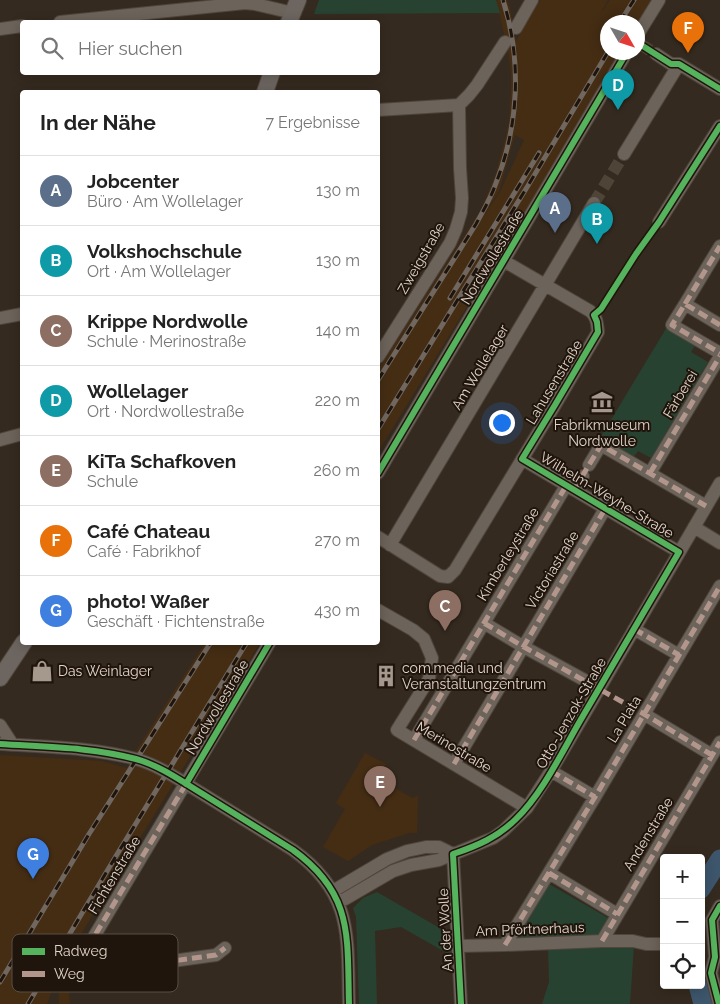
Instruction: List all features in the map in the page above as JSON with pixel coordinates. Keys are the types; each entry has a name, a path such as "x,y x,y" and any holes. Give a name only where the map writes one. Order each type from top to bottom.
{"main road":[{"path":"265,90 271,75"},
{"path":"0,678 22,645"}],"street":[{"path":"516,28 532,0"},
{"path":"645,27 659,0"},
{"path":"79,20 245,3 293,12"},
{"path":"0,29 20,26"},
{"path":"380,110 459,105 470,95 505,42"},
{"path":"656,54 671,64 679,64 720,89"},
{"name":"Nordwollestraße","path":"380,471 622,60"},
{"path":"624,154 679,64"},
{"name":"Zweigstraße","path":"380,354 450,243 456,230 461,212 462,198 459,105"},
{"path":"659,222 718,133"},
{"name":"Am Wollelager","path":"390,545 594,203"},
{"path":"720,246 672,325 720,354"},
{"name":"Lahusenstraße","path":"380,538 440,576 448,577 455,570 598,332 598,322 594,315 504,261"},
{"path":"685,304 720,325"},
{"path":"0,318 20,314"},
{"name":"Färberei","path":"650,473 720,354"},
{"path":"0,440 20,435"},
{"path":"570,488 586,470 601,445 706,506"},
{"name":"Wilhelm-Weyhe-Straße","path":"522,459 679,552"},
{"name":"Otto-Jenzok-Straße","path":"335,897 345,899 393,871 411,865 439,860 493,838 527,808 551,771 706,506 719,487"},
{"name":"Kimberleystraße","path":"414,740 484,623 570,488"},
{"name":"Victoriastraße","path":"454,764 606,509"},
{"path":"694,527 720,542"},
{"name":"La Plata","path":"505,945 720,586"},
{"name":"Merinostraße","path":"380,611 413,630 424,639 432,658 429,679 397,730 527,808"},
{"path":"484,623 599,688"},
{"path":"634,629 679,655"},
{"name":"Nordwollestraße","path":"186,784 268,645"},
{"path":"644,714 712,755"},
{"path":"0,725 13,745"},
{"name":"Andenstraße","path":"602,941 720,742"},
{"path":"0,744 75,748 110,753 149,764 186,784 305,859 319,872 342,911 346,936 349,1004"},
{"path":"551,771 595,797"},
{"name":"Fichtenstraße","path":"96,934 186,784"},
{"name":"An der Wolle","path":"453,854 461,1004"},
{"path":"549,873 618,914"},
{"path":"719,1004 711,973 717,957 712,920 720,906"},
{"name":"Am Pförtnerhaus","path":"459,946 602,941 633,941 646,944 660,944"},
{"name":"Fichtenstraße","path":"178,960 216,955 225,948"}],"shaded area":[{"path":"496,0 507,0 516,41 540,0 608,0 600,15 600,60 618,60 380,449 380,367 481,210 496,173 504,144 509,122 511,89 508,51","holes":["515,135 524,140 500,192 481,220 499,191"]},
{"path":"610,0 655,0 645,16 600,15"},
{"path":"204,645 259,645 81,934 12,934 12,992 51,992 47,1004 0,1004 0,755 101,761 127,768 137,749"},
{"path":"365,753 386,764 378,778 412,798 418,796 417,833 409,833 372,845 348,861 323,847 345,809 336,803"},
{"path":"59,992 69,992 70,1004 59,1004"}],"green space":[{"path":"319,0 496,0 500,13 314,14"},
{"path":"667,327 696,344 691,352 708,362 651,458 638,451 633,458 600,438"},
{"path":"549,884 610,919 600,937 518,938"},
{"path":"377,892 450,934 452,956 401,927 375,931 377,1004 359,1004 356,917 353,908 363,898"},
{"path":"634,945 630,1004 542,1004 549,982 548,947"}],"waterway":[{"path":"705,883 720,859"},
{"path":"699,989 703,1004"}],"tunnel":[{"path":"645,47 656,54"},
{"path":"594,203 624,154"}],"railway":[{"path":"380,377 476,224 492,194 504,161 513,115 515,69 513,46 503,0"},
{"path":"624,15 634,0"},
{"path":"380,426 603,60"},
{"path":"450,298 539,153"},
{"path":"29,934 89,834 209,645"},
{"path":"70,934 245,645"},
{"path":"0,982 12,962"},
{"path":"28,1004 35,992"}],"marked path":[{"path":"685,304 720,246"},
{"path":"720,325 685,304 672,325 720,353"},
{"path":"650,473 720,356"},
{"path":"574,490 601,445 706,506"},
{"path":"414,740 566,486"},
{"path":"454,764 605,509"},
{"path":"505,945 720,586"},
{"path":"484,623 712,755"},
{"path":"634,629 679,655"},
{"path":"602,941 720,742"},
{"path":"551,771 595,797"},
{"path":"96,934 186,784"},
{"path":"549,873 617,914"},
{"path":"178,960 216,955 225,948"}],"cycle path":[{"path":"645,47 671,64 679,64 720,89"},
{"path":"380,470 622,60"},
{"path":"461,1004 453,854 479,844 502,831 516,819 534,798 679,552 522,459 598,332 594,315 601,309 720,126"},
{"path":"186,784 268,645"},
{"path":"0,744 102,752 145,762 172,775 293,850 313,867 327,883 337,900 343,918 346,937 349,1004"},
{"path":"719,1004 711,973 715,957 712,920 720,906"}],"place":[{"name":"Café Chateau","path":"688,53"},
{"name":"Wollelager","path":"618,110"},
{"name":"Jobcenter","path":"555,233"},
{"name":"Volkshochschule","path":"597,244"},
{"name":"Fabrikmuseum Nordwolle","path":"602,402"},
{"name":"Krippe Nordwolle","path":"445,631"},
{"name":"Das Weinlager","path":"42,671"},
{"name":"com.media und Veranstaltungzentrum","path":"386,676"},
{"name":"KiTa Schafkoven","path":"380,807"},
{"name":"photo! Waßer","path":"33,879"}]}
